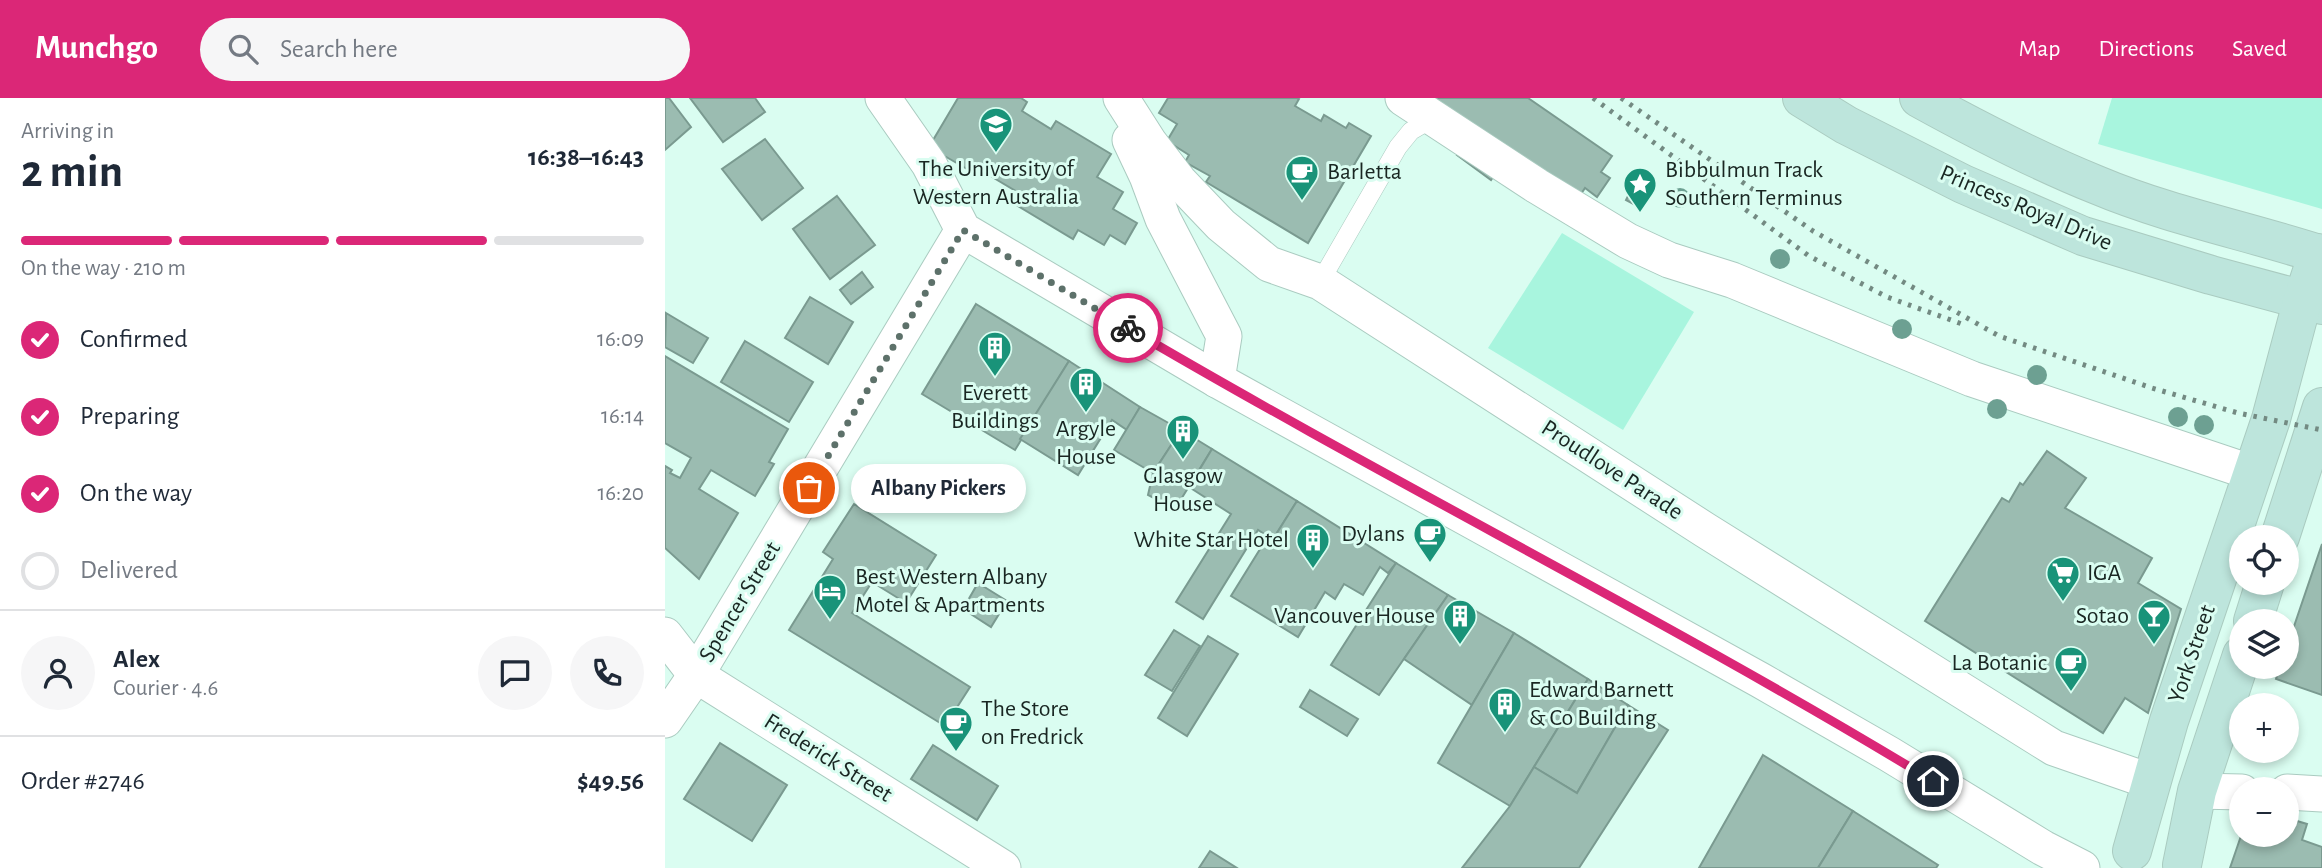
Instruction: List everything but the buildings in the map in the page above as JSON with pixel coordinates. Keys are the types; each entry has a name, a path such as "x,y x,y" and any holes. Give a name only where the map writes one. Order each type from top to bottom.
{"main road":[{"name":"Princess Royal Drive","path":"1802,98 1846,125 1951,178 2083,236 2312,302"},
{"name":"Princess Royal Drive","path":"1919,98 1988,137 2098,186 2220,226 2320,254 2312,302 2282,378 2271,419"},
{"path":"2211,275 2261,302 2282,378"},
{"path":"2284,525 2322,408"},
{"name":"York Street","path":"2121,860 2152,782 2169,721 2271,419"},
{"path":"2253,473 2296,488"},
{"name":"York Street","path":"2183,866 2197,791 2234,679"},
{"path":"2152,782 2197,791"},
{"path":"2121,860 2146,848 2172,855 2183,866"}],"street":[{"path":"883,98 929,164 963,230 1217,380 1760,680 1889,754 2043,848 2082,868"},
{"path":"1119,98 1127,134 1163,219 1224,336 1217,380"},
{"name":"Proudlove Parade","path":"1119,98 1179,181 1221,225 1269,264 1320,282 1705,530 2054,748 2152,782"},
{"path":"1403,98 1588,217 1628,241 1669,260 1732,280 1972,379 2253,473"},
{"name":"Spencer Street","path":"665,720 696,675 963,230"},
{"name":"Frederick Street","path":"665,635 696,675 1003,868"},
{"path":"2197,791 2229,792"},
{"path":"2299,793 2322,794"}],"lane":[{"path":"1320,282 1398,147 1411,131 1433,118"}],"green space":[{"path":"2112,98 2322,98 2322,209 2098,144"},
{"path":"1562,233 1694,312 1623,430 1488,348"}],"railway":[{"path":"1593,98 1809,256 1887,297 1962,324"},
{"path":"1621,98 1813,231 1999,336 2152,388 2238,413 2322,430"}],"way so far":[{"path":"809,488 963,230 1128,328"}],"place":[{"name":"The University of Western Australia","path":"996,154"},
{"name":"Barletta","path":"1302,202"},
{"name":"Bibbulmun Track Southern Terminus","path":"1640,214"},
{"name":"Everett Buildings","path":"995,378"},
{"name":"Argyle House","path":"1086,414"},
{"name":"Glasgow House","path":"1183,461"},
{"name":"Albany Pickers","path":"809,488"},
{"name":"Dylans","path":"1430,564"},
{"name":"White Star Hotel","path":"1313,570"},
{"name":"IGA","path":"2063,603"},
{"name":"Best Western Albany Motel & Apartments","path":"830,621"},
{"name":"Vancouver House","path":"1460,646"},
{"name":"Sotao","path":"2154,646"},
{"name":"La Botanic","path":"2071,693"},
{"name":"Edward Barnett & Co Building","path":"1505,734"},
{"name":"The Store on Fredrick","path":"956,753"}],"route":[{"path":"1128,328 1240,393 1760,680 1933,781"}]}
